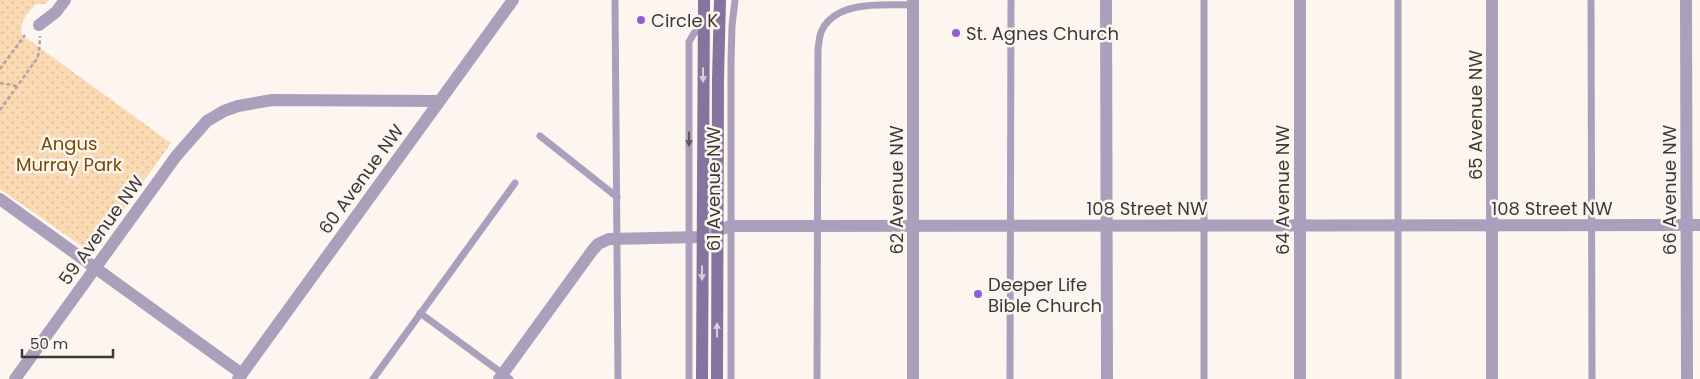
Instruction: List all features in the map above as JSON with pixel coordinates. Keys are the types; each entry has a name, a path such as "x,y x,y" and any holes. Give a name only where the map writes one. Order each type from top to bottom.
{"main road":[{"name":"61 Avenue NW","path":"702,379 704,0"},
{"name":"61 Avenue NW","path":"717,379 719,28 722,0"}],"street":[{"path":"40,24 56,12 65,0"},
{"name":"60 Avenue NW","path":"240,376 513,0"},
{"path":"1106,0 1107,379"},
{"name":"64 Avenue NW","path":"1300,0 1300,379"},
{"name":"65 Avenue NW","path":"1492,0 1492,379"},
{"name":"66 Avenue NW","path":"1686,0 1687,379"},
{"name":"62 Avenue NW","path":"913,2 913,379"},
{"name":"59 Avenue NW","path":"15,379 177,155 207,121 224,111 238,106 272,100 439,101"},
{"path":"0,199 240,376"},
{"name":"108 Street NW","path":"504,377 598,244 609,239 702,237 730,226 1700,225"}],"lane":[{"path":"616,0 618,379"},
{"name":"61 Avenue NW","path":"731,379 731,62 734,0"},
{"path":"1010,379 1011,0"},
{"path":"1204,0 1204,379"},
{"path":"1398,0 1398,379"},
{"path":"1591,0 1592,379"},
{"path":"817,379 818,49 820,32 825,23 841,9 852,6 913,2"},
{"name":"61 Avenue NW","path":"689,379 689,42 694,33 704,27"},
{"path":"540,136 617,197"},
{"path":"373,379 515,183"},
{"path":"420,313 504,377"}],"path":[{"path":"0,110 38,56 40,24"},
{"path":"0,69 25,35"},
{"path":"0,83 17,86"}],"green space":[{"name":"Angus Murray Park","path":"0,0 49,0 46,4 36,4 27,15 21,30 22,35 171,143 94,250 86,249 0,189"}],"place":[{"name":"Circle K","path":"641,20"},
{"name":"St. Agnes Church","path":"956,33"},
{"name":"Deeper Life Bible Church","path":"978,294"}]}
